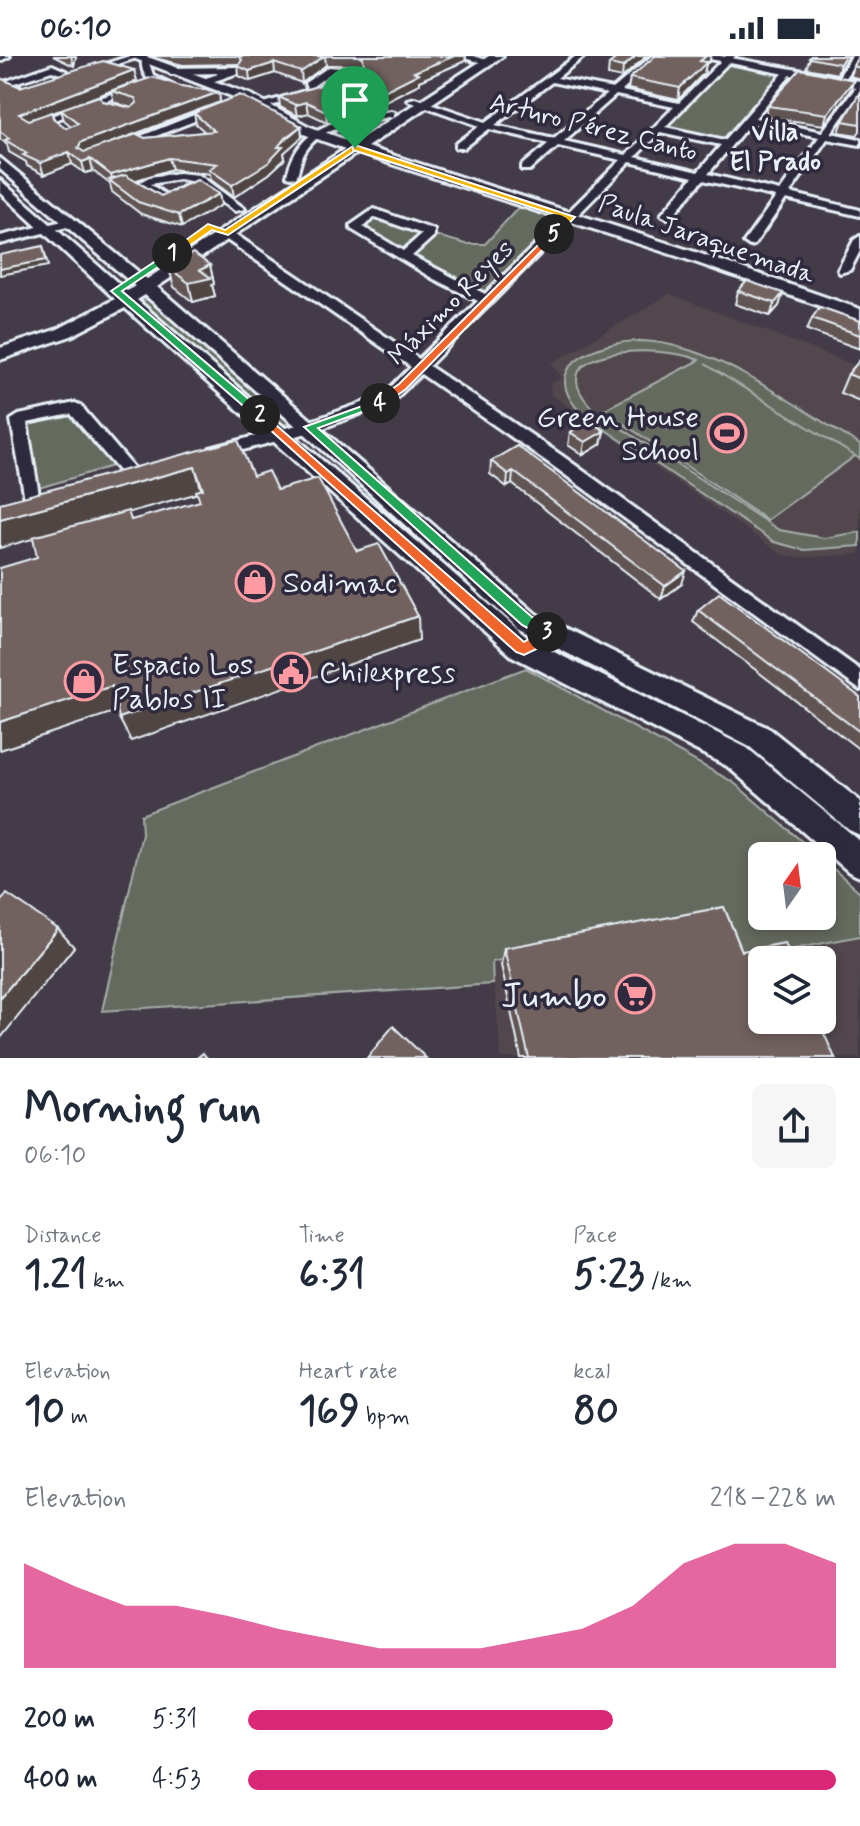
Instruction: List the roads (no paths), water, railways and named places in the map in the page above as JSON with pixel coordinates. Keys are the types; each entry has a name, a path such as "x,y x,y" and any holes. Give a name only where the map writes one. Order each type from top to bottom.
{"street":[{"path":"461,56 486,58"},
{"path":"460,146 581,56"},
{"path":"526,168 657,56"},
{"path":"701,56 729,58 789,72 841,77 860,75"},
{"path":"750,242 860,85 841,77 752,56"},
{"path":"841,77 856,56"},
{"path":"51,84 138,58 153,81 191,92 246,97"},
{"name":"Paula Jaraquemada","path":"138,58 246,97 316,134 348,146 571,217 860,315"},
{"path":"0,354 122,296 218,230 486,58"},
{"name":"Máximo Reyes","path":"192,459 375,406 398,391 729,58"},
{"path":"51,60 73,76"},
{"path":"29,102 5,79 49,68 60,69"},
{"path":"171,71 251,68"},
{"path":"206,81 238,70"},
{"path":"262,105 312,93 329,88 358,71 324,72 308,85 312,93"},
{"path":"667,215 789,72"},
{"path":"550,79 681,106"},
{"path":"30,126 65,123 95,103 153,81"},
{"path":"17,91 30,90"},
{"path":"112,150 246,97"},
{"path":"292,176 295,153 316,134 391,114 418,102"},
{"name":"Arturo Pérez Canto","path":"418,102 488,126 860,213"},
{"path":"95,103 111,109"},
{"path":"218,230 239,209 348,146 391,114"},
{"path":"748,120 860,142"},
{"path":"182,123 194,131"},
{"path":"659,129 728,144"},
{"path":"124,145 176,140"},
{"path":"3,173 71,223 142,283 310,427 527,621 760,738 860,820"},
{"path":"3,173 49,230 524,649 737,757 860,861"},
{"path":"201,184 239,209"},
{"path":"404,257 430,233 374,212 355,227 367,235 451,285 488,300"},
{"path":"0,240 71,223"},
{"path":"218,230 555,459 860,681"},
{"path":"844,270 860,240"},
{"path":"0,340 64,326"},
{"path":"11,507 39,500 19,420 75,408 133,475"},
{"path":"354,499 387,497"},
{"path":"524,649 552,635"}],"place":[{"name":"Green House School","path":"727,433"},
{"name":"Sodimac","path":"255,582"},
{"name":"Chilexpress","path":"291,672"},
{"name":"Espacio Los Pablos II","path":"84,681"},
{"name":"Jumbo","path":"635,994"}],"district":[{"name":"Villa El Prado","path":"775,146"}]}
